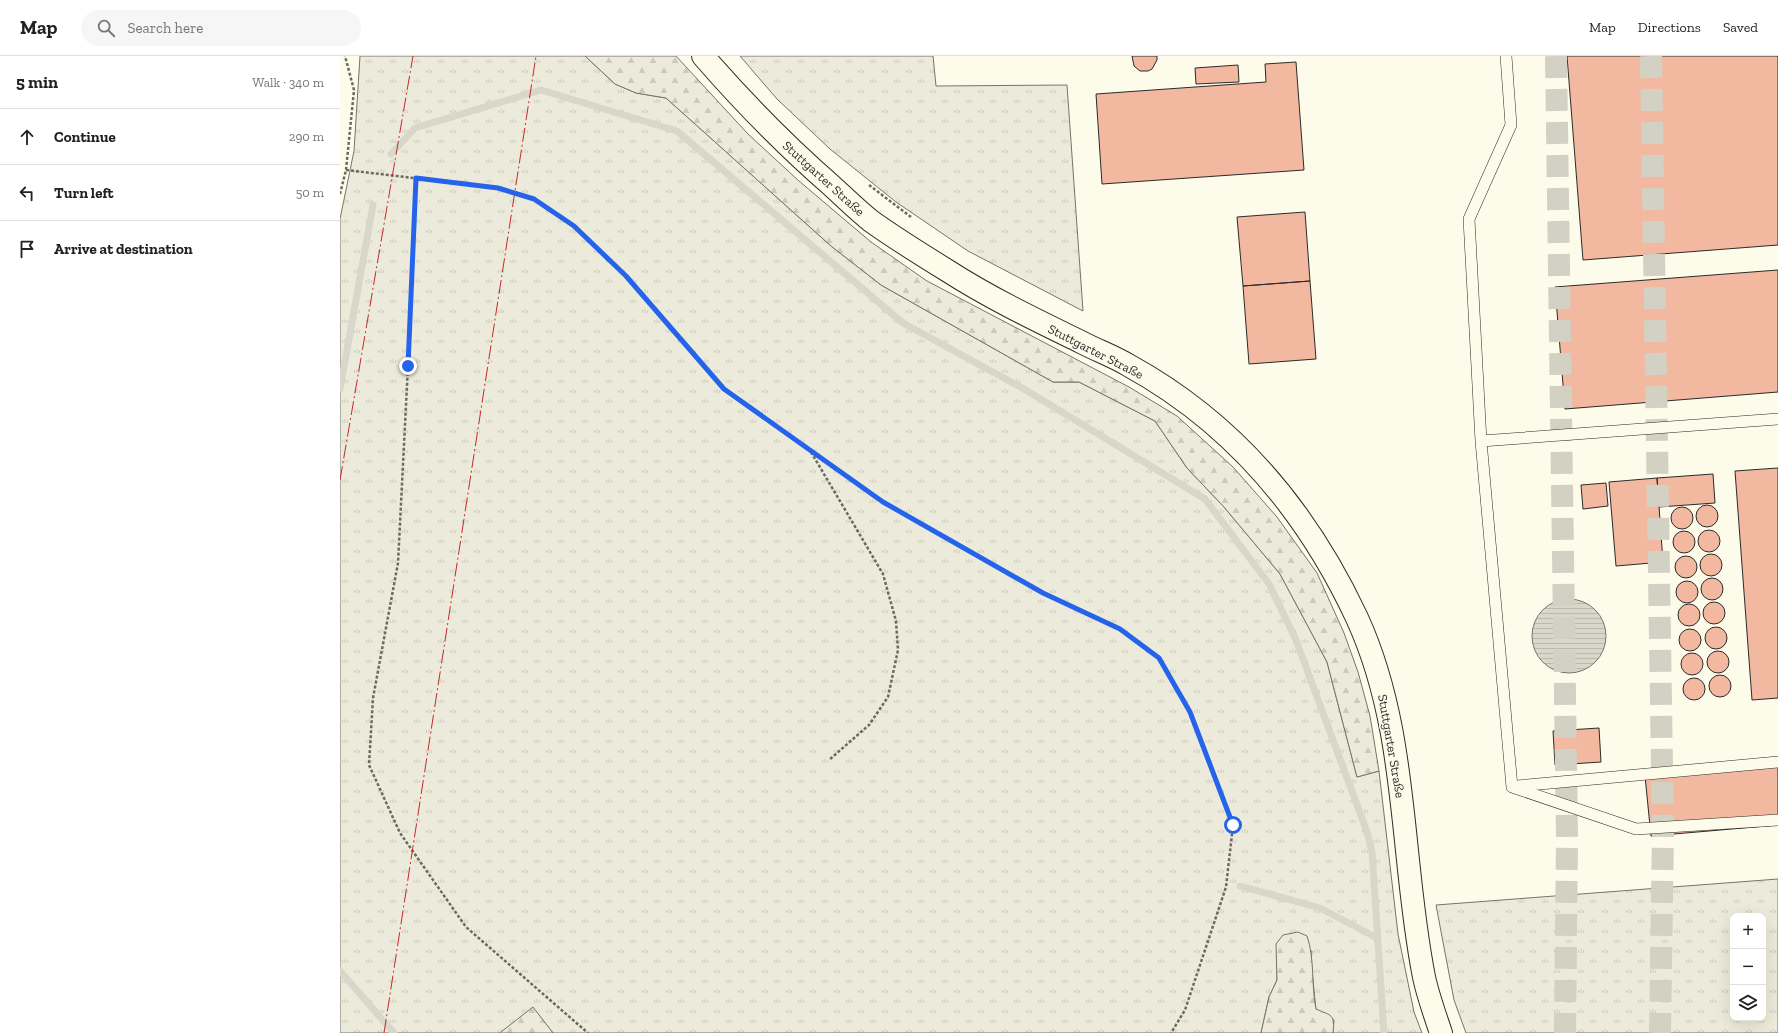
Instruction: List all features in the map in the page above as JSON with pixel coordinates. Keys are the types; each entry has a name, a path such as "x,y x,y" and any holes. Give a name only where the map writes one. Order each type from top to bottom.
{"main road":[{"name":"Stuttgarter Straße","path":"703,56 797,157 870,220 950,272 1020,312 1128,365 1188,404 1246,454 1288,501 1328,560 1358,620 1376,667 1389,714 1396,758 1414,916 1424,979 1441,1033"}],"lane":[{"path":"1506,56 1511,126 1469,219 1480,441 1512,786"},
{"path":"1480,441 1778,419"},
{"path":"1512,786 1778,762"},
{"path":"1512,786 1636,829 1778,820"}],"path":[{"path":"340,194 346,170 354,90 345,56"},
{"path":"346,170 498,188 534,199 574,226 626,276 724,389 883,502 1043,593 1120,629 1159,658 1190,712 1233,825 1226,887 1185,1010 1171,1033"},
{"path":"416,178 398,563 373,698 369,765 400,833 466,927 588,1033"},
{"path":"864,182 917,222"},
{"path":"810,450 883,574 896,621 898,650 888,697 869,725 829,760"}],"green space":[{"path":"360,56 585,56 615,84 636,93 666,98 831,246 881,285 1053,382 1079,382 1155,421 1187,468 1224,507 1280,574 1327,662 1357,777 1379,771 1398,934 1414,1012 1422,1033 1333,1033 1334,1020 1316,1010 1311,961 1312,951 1277,964 1277,980 1269,997 1261,1033 553,1033 533,1008 500,1033 340,1033 340,219 354,151"},
{"path":"585,56 676,56 748,134 799,181 871,242 927,281 1129,387 1177,416 1233,467 1277,517 1317,573 1344,633 1358,672 1370,716 1379,771 1357,777 1327,662 1280,574 1224,507 1187,468 1155,421 1079,382 1053,382 881,285 831,246 666,98 636,93 615,84"},
{"path":"740,56 933,56 936,86 1067,85 1083,311 968,251 896,202 830,149 777,99"},
{"path":"1778,879 1778,1033 1466,1033 1454,1000 1436,905"},
{"path":"1298,932 1307,936 1311,954 1316,1009 1331,1016 1333,1019 1333,1033 1261,1033 1269,997 1277,980 1276,944 1283,935"},
{"path":"533,1007 553,1033 500,1033 501,1032"}],"shaded area":[{"path":"1569,599 1583,602 1595,610 1603,622 1606,636 1603,650 1595,662 1583,670 1569,673 1555,670 1543,662 1535,650 1532,636 1535,622 1543,610 1555,602"}],"building":[{"path":"1132,56 1157,56 1157,60 1152,69 1148,71 1140,71 1134,66"},
{"path":"1567,56 1778,56 1778,245 1583,260"},
{"path":"1296,62 1304,170 1102,184 1096,94 1266,82 1265,64"},
{"path":"1238,65 1239,82 1196,84 1195,68"},
{"path":"1305,212 1310,281 1243,286 1237,217"},
{"path":"1778,270 1778,392 1565,409 1555,287"},
{"path":"1310,281 1316,359 1249,364 1243,286"},
{"path":"1778,468 1778,698 1752,700 1735,471"},
{"path":"1713,474 1715,503 1659,507 1657,478"},
{"path":"1657,478 1663,562 1616,566 1609,482"},
{"path":"1606,483 1608,506 1583,509 1581,485"},
{"path":"1707,505 1715,508 1718,516 1715,524 1707,527 1699,524 1696,516 1699,508"},
{"path":"1682,507 1690,510 1693,518 1690,526 1682,529 1674,526 1671,518 1674,510"},
{"path":"1709,530 1717,533 1720,541 1717,549 1709,552 1701,549 1698,541 1701,533"},
{"path":"1684,531 1692,534 1695,542 1692,550 1684,553 1676,550 1673,542 1676,534"},
{"path":"1711,554 1719,557 1722,565 1719,573 1711,576 1703,573 1700,565 1703,557"},
{"path":"1686,556 1694,559 1697,567 1694,575 1686,578 1678,575 1675,567 1678,559"},
{"path":"1712,578 1720,581 1723,589 1720,597 1712,600 1704,597 1701,589 1704,581"},
{"path":"1687,581 1695,584 1698,592 1695,600 1687,603 1679,600 1676,592 1679,584"},
{"path":"1714,602 1722,605 1725,613 1722,621 1714,624 1706,621 1703,613 1706,605"},
{"path":"1689,604 1697,607 1700,615 1697,623 1689,626 1681,623 1678,615 1681,607"},
{"path":"1716,627 1724,630 1727,638 1724,646 1716,649 1708,646 1705,638 1708,630"},
{"path":"1690,629 1698,632 1701,640 1698,648 1690,651 1682,648 1679,640 1682,632"},
{"path":"1718,651 1726,654 1729,662 1726,670 1718,673 1710,670 1707,662 1710,654"},
{"path":"1692,653 1700,656 1703,664 1700,672 1692,675 1684,672 1681,664 1684,656"},
{"path":"1720,675 1728,678 1731,686 1728,694 1720,697 1712,694 1709,686 1712,678"},
{"path":"1694,678 1702,681 1705,689 1702,697 1694,700 1686,697 1683,689 1686,681"},
{"path":"1599,728 1601,762 1555,765 1553,731"},
{"path":"1778,764 1778,825 1651,836 1645,776"}],"waterway":[{"path":"391,154 415,128 541,90 677,131 903,323 1024,389 1205,499 1269,584 1296,640 1367,832 1372,852 1384,1033"},
{"path":"340,389 373,205"},
{"path":"1240,886 1320,908 1377,938"},
{"path":"340,971 394,1033"}],"tunnel":[{"path":"1556,56 1567,839 1565,1033"},
{"path":"1651,56 1663,833 1660,1033"}],"power":[{"path":"340,480 413,56"},
{"path":"384,1033 536,56"}],"route":[{"path":"408,366 416,178 498,188 534,199 574,226 626,276 724,389 883,502 1043,593 1120,629 1159,658 1190,712 1233,825"}]}
